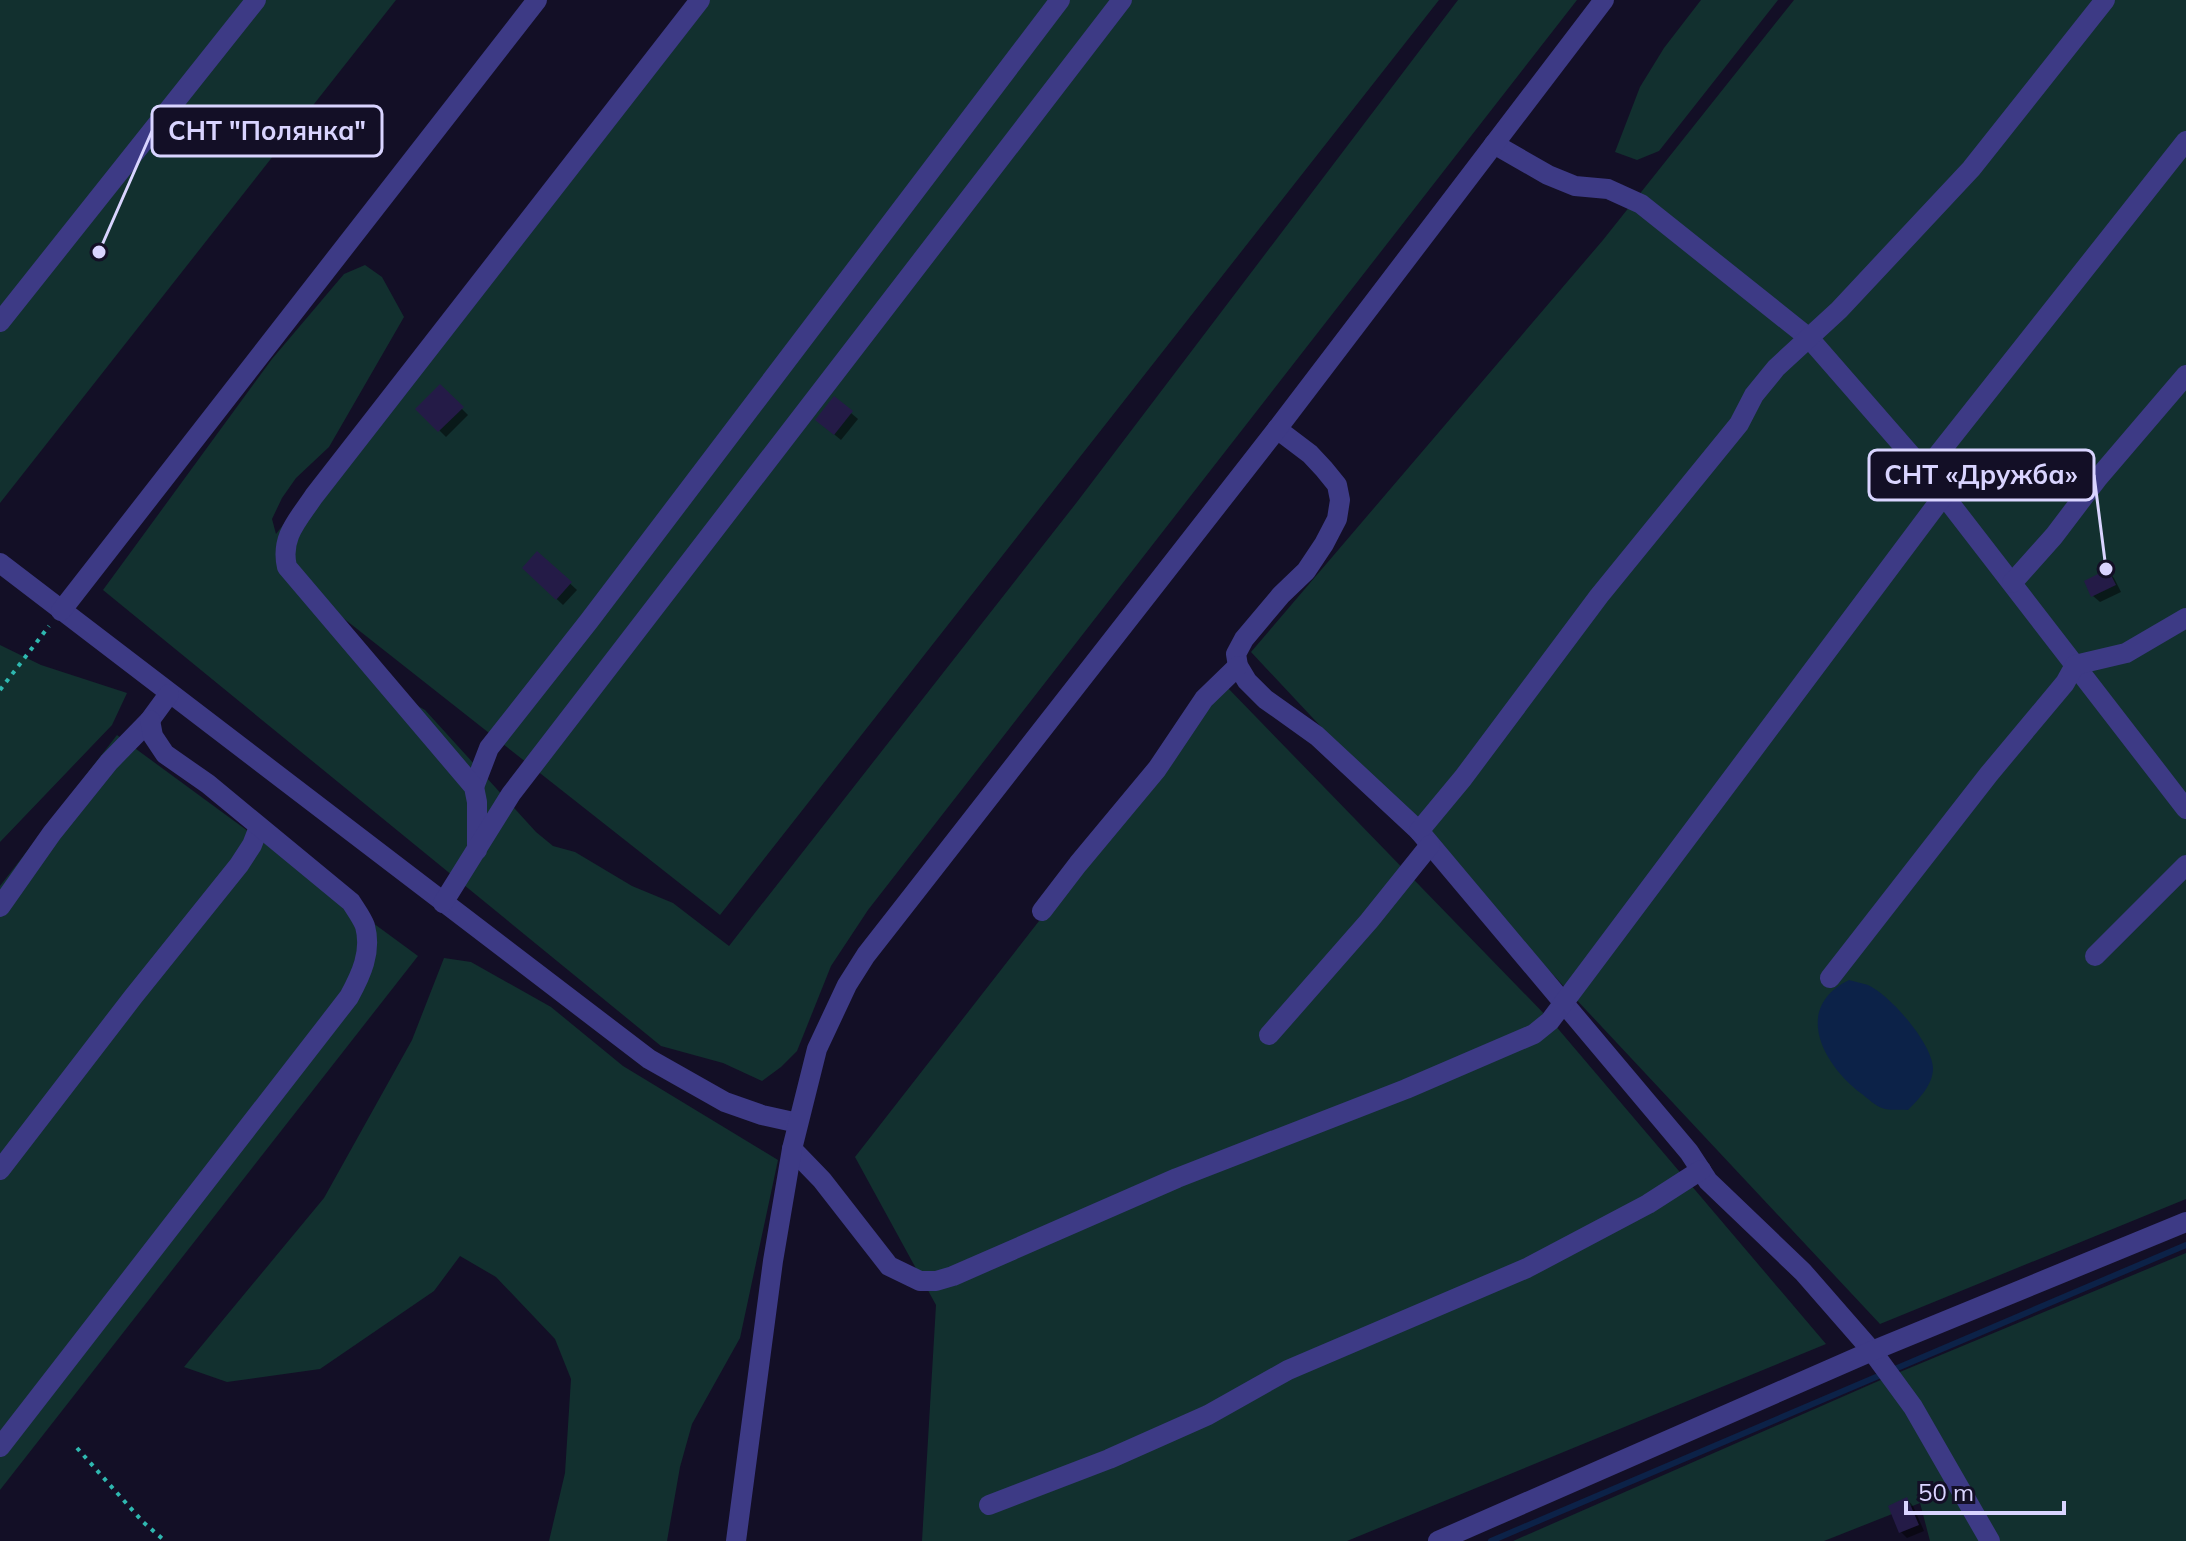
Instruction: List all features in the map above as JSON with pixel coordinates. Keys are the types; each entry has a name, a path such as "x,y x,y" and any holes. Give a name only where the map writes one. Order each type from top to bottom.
{"street":[{"path":"0,322 256,0"},
{"path":"61,611 537,0"},
{"path":"477,850 474,787 287,567 283,552 288,535 314,496 700,0"},
{"path":"474,787 489,748 1060,0"},
{"path":"443,903 511,794 1122,0"},
{"path":"736,1541 773,1261 792,1149 817,1049 847,985 866,955 1277,429 1604,0"},
{"path":"1269,1035 1369,921 1463,778 1599,596 1739,424 1754,395 1776,368 1839,310 1971,169 2105,0"},
{"path":"1925,471 2186,141"},
{"path":"1494,144 1548,175 1575,186 1608,189 1641,204 1809,338 1925,471 2186,809"},
{"path":"2012,583 2186,375"},
{"path":"1277,429 1324,469 1337,485 1340,500 1337,519 1306,571 1281,595 1244,639 1236,654 1238,666 1247,681 1265,699 1317,736 1424,838 1689,1152 1708,1181 1803,1272 1875,1356 1913,1407 1990,1541"},
{"path":"792,1149 822,1180 889,1266 920,1281 936,1281 1177,1178 1406,1089 1534,1034 1550,1021 1944,495"},
{"path":"0,563 649,1059 725,1102 798,1123"},
{"path":"1830,978 1989,774 2065,683 2075,665 2126,653 2186,618"},
{"path":"1042,911 1157,769 1204,699 1238,666"},
{"path":"0,907 52,833 169,694"},
{"path":"0,1447 349,997 361,975 367,953 365,925 351,902 208,784 165,754 153,736 150,720"},
{"path":"0,1170 239,865 259,827"},
{"path":"2095,956 2186,865"},
{"path":"989,1505 1109,1459 1208,1415 1288,1370 1527,1268 1648,1204 1701,1170"},
{"path":"1438,1541 2186,1222"}],"path":[{"path":"0,690 61,611"},
{"path":"77,1448 143,1522 165,1541"}],"green space":[{"path":"0,0 396,0 0,503"},
{"path":"697,0 1439,0 720,915 300,584 386,688 425,710 536,832 553,846 575,852 632,886 673,903 729,946 1077,502 1458,0 1577,0 868,910 831,966 797,1051 762,1081 723,1063 661,1046 103,590 272,359 344,274 365,265 382,277 404,317 329,447 296,478 282,498 272,519 276,534"},
{"path":"1701,0 1778,0 1659,151 1637,160 1615,152 1640,87 1664,48"},
{"path":"1794,0 2186,0 2186,1199 1880,1324 1251,652 1603,240"},
{"path":"0,645 41,665 127,693 112,725 0,842"},
{"path":"1224,684 1554,1024 1826,1344 1347,1541 922,1541 936,1305 855,1157"},
{"path":"117,735 418,956 0,1490 0,886"},
{"path":"444,958 471,962 551,1007 623,1066 778,1160 740,1338 692,1424 680,1467 667,1541 549,1541 565,1473 571,1379 555,1339 496,1277 460,1256 434,1291 320,1369 227,1382 184,1367 324,1198 412,1040"},
{"path":"2186,1253 2186,1541 1930,1541 1920,1503 1824,1541 1513,1541 1883,1379"}],"water":[{"path":"1849,980 1877,990 1908,1021 1926,1046 1933,1068 1931,1080 1908,1110 1885,1109 1875,1104 1848,1082 1826,1053 1818,1021 1822,1006 1832,992"}],"building":[{"path":"440,384 464,407 438,432 415,409"},
{"path":"834,396 853,411 834,435 815,420"},
{"path":"537,551 572,582 556,600 522,568"},
{"path":"2108,569 2116,585 2091,597 2084,581"},
{"path":"1907,1497 1919,1525 1899,1533 1888,1506"}],"waterway":[{"path":"1491,1541 2186,1245"}],"place":[{"name":"СНТ \"Полянка\"","path":"99,252"},
{"name":"СНТ «Дружба»","path":"2106,569"}]}
